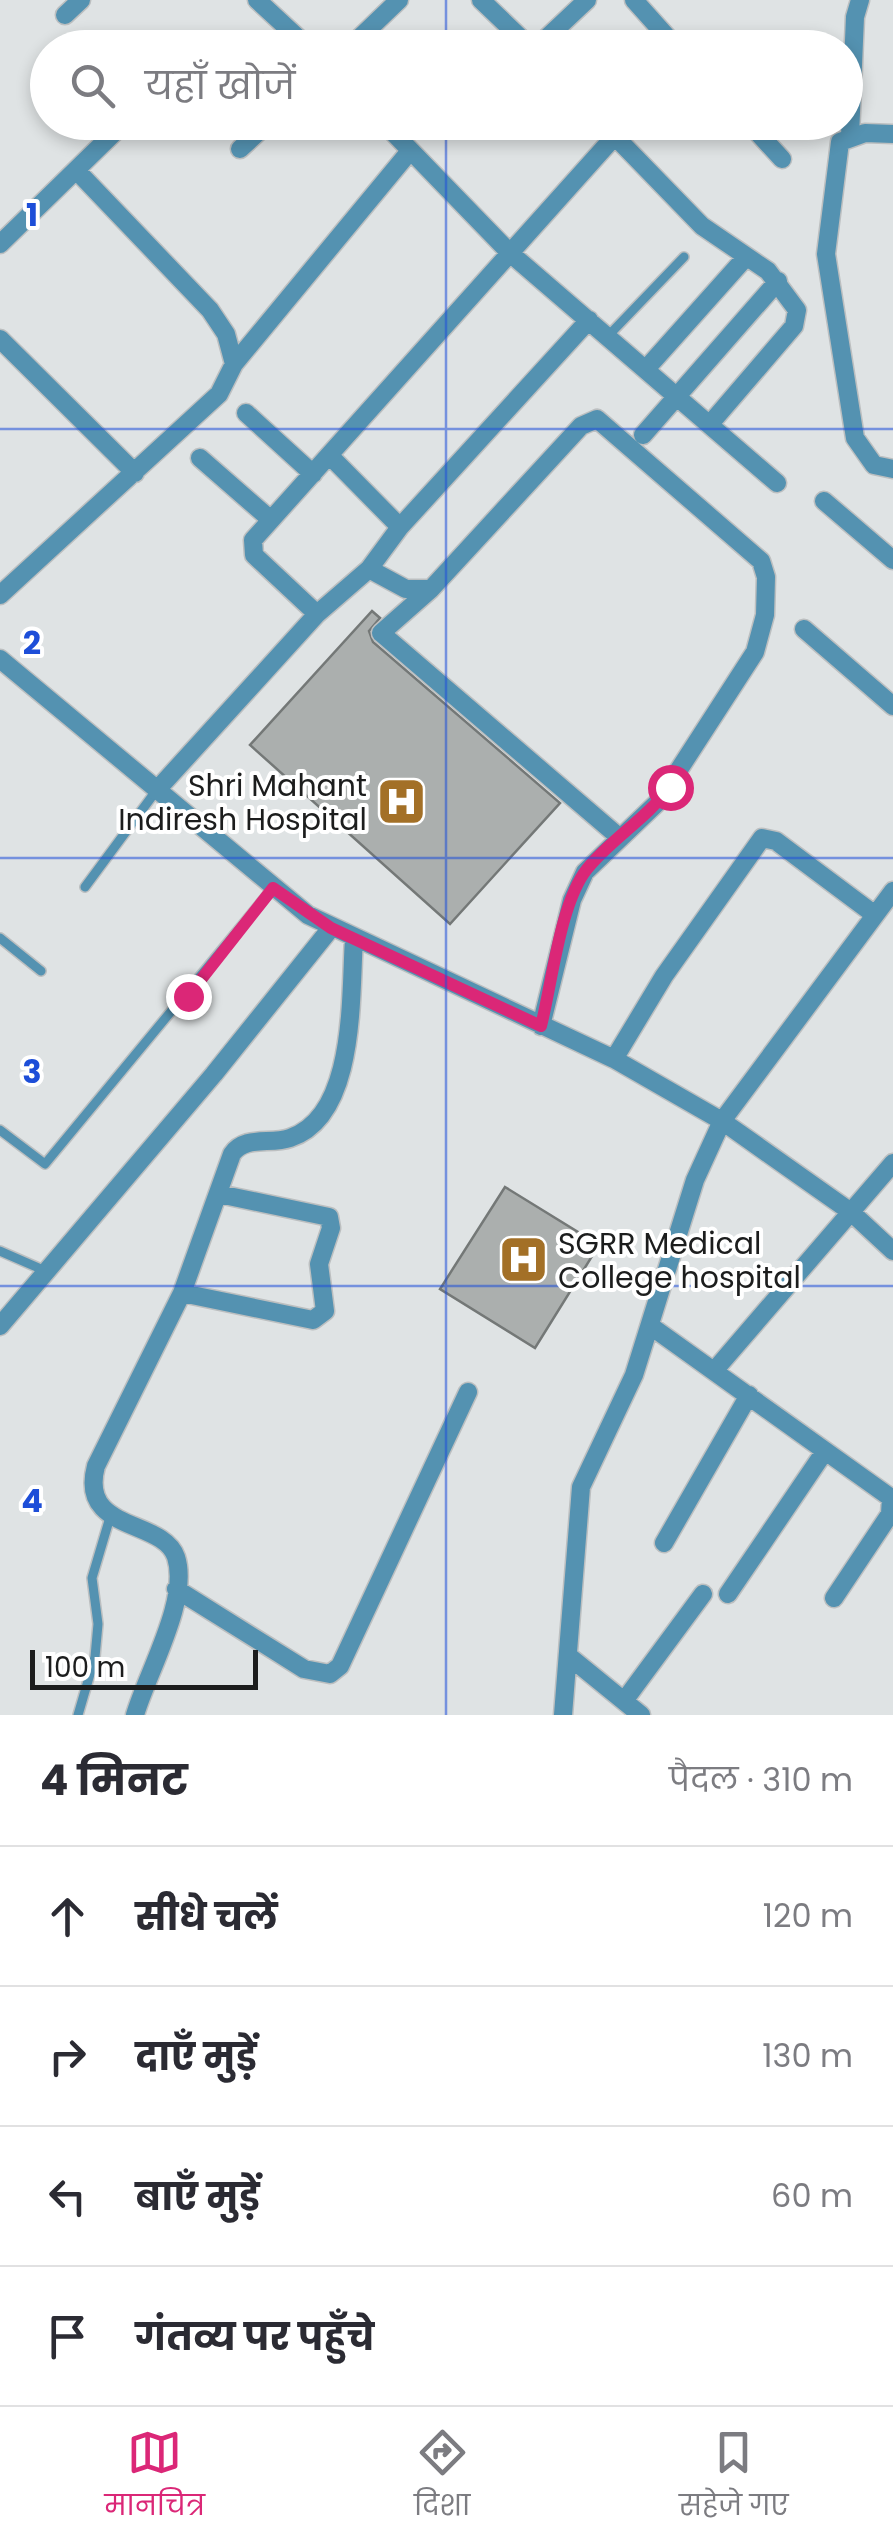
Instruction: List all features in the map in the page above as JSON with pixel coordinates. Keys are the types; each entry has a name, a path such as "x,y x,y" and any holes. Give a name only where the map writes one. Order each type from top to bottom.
{"street":[{"path":"65,16 81,0"},
{"path":"258,0 290,30"},
{"path":"368,30 399,0"},
{"path":"554,30 588,0"},
{"path":"634,0 662,30"},
{"path":"854,30 860,0"},
{"path":"489,2 516,30"},
{"path":"863,135 893,134"},
{"path":"0,244 108,140"},
{"path":"240,150 250,140"},
{"path":"399,140 510,254 778,483"},
{"path":"316,614 254,556 253,540 510,254 599,140"},
{"path":"617,140 702,226 778,281 797,310 794,326 710,424"},
{"path":"765,140 782,158"},
{"path":"843,140 837,154 826,254 854,438 874,464 893,469"},
{"path":"0,594 219,394 234,364 410,151"},
{"path":"78,172 210,310 226,334 234,364"},
{"path":"646,369 746,257"},
{"path":"643,435 778,281"},
{"path":"156,791 316,614 369,569 400,528 590,320"},
{"path":"0,340 135,473"},
{"path":"246,414 313,474"},
{"path":"541,1026 577,886 585,872 620,837 670,787 755,652 765,616 766,577 761,561 597,419 581,426 431,590 380,634 620,837"},
{"path":"330,456 400,528"},
{"path":"200,458 271,520"},
{"path":"824,501 893,560"},
{"path":"369,569 406,589 431,590"},
{"path":"804,628 893,706"},
{"path":"0,659 273,888 331,928 610,1057 722,1121 851,1212 893,1250"},
{"path":"610,1057 762,838 776,840 875,916"},
{"path":"564,1715 581,1488 652,1327 699,1170 722,1121 893,891"},
{"path":"0,1326 331,928"},
{"path":"135,1715 176,1584 177,1560 170,1546 112,1514 96,1497 96,1466 182,1293 237,1146 282,1140 303,1132 342,1076 350,1036 354,939"},
{"path":"714,1371 893,1163"},
{"path":"182,1293 313,1320 325,1311 319,1264 331,1228 329,1217 219,1194"},
{"path":"652,1327 888,1493 892,1505 834,1598"},
{"path":"176,1584 304,1669 330,1674 340,1666 468,1392"},
{"path":"664,1543 749,1395"},
{"path":"728,1594 824,1451"},
{"path":"624,1701 703,1594"},
{"path":"570,1658 641,1715"}],"lane":[{"path":"608,336 684,257"},
{"path":"84,887 156,791"},
{"path":"0,1130 45,1164 273,888"},
{"path":"0,938 41,971"},
{"path":"0,1251 48,1272"},
{"path":"78,1715 95,1657 94,1567 112,1514"}],"building":[{"path":"372,611 380,618 369,631 373,642 560,803 450,924 250,745"},
{"path":"505,1187 599,1245 535,1348 440,1289"}],"place":[{"name":"Shri Mahant Indiresh Hospital","path":"402,802"},
{"name":"SGRR Medical College hospital","path":"523,1260"}],"route":[{"path":"188,996 273,888 308,916 331,928 541,1026 577,886 604,851 645,816 670,787"}]}
